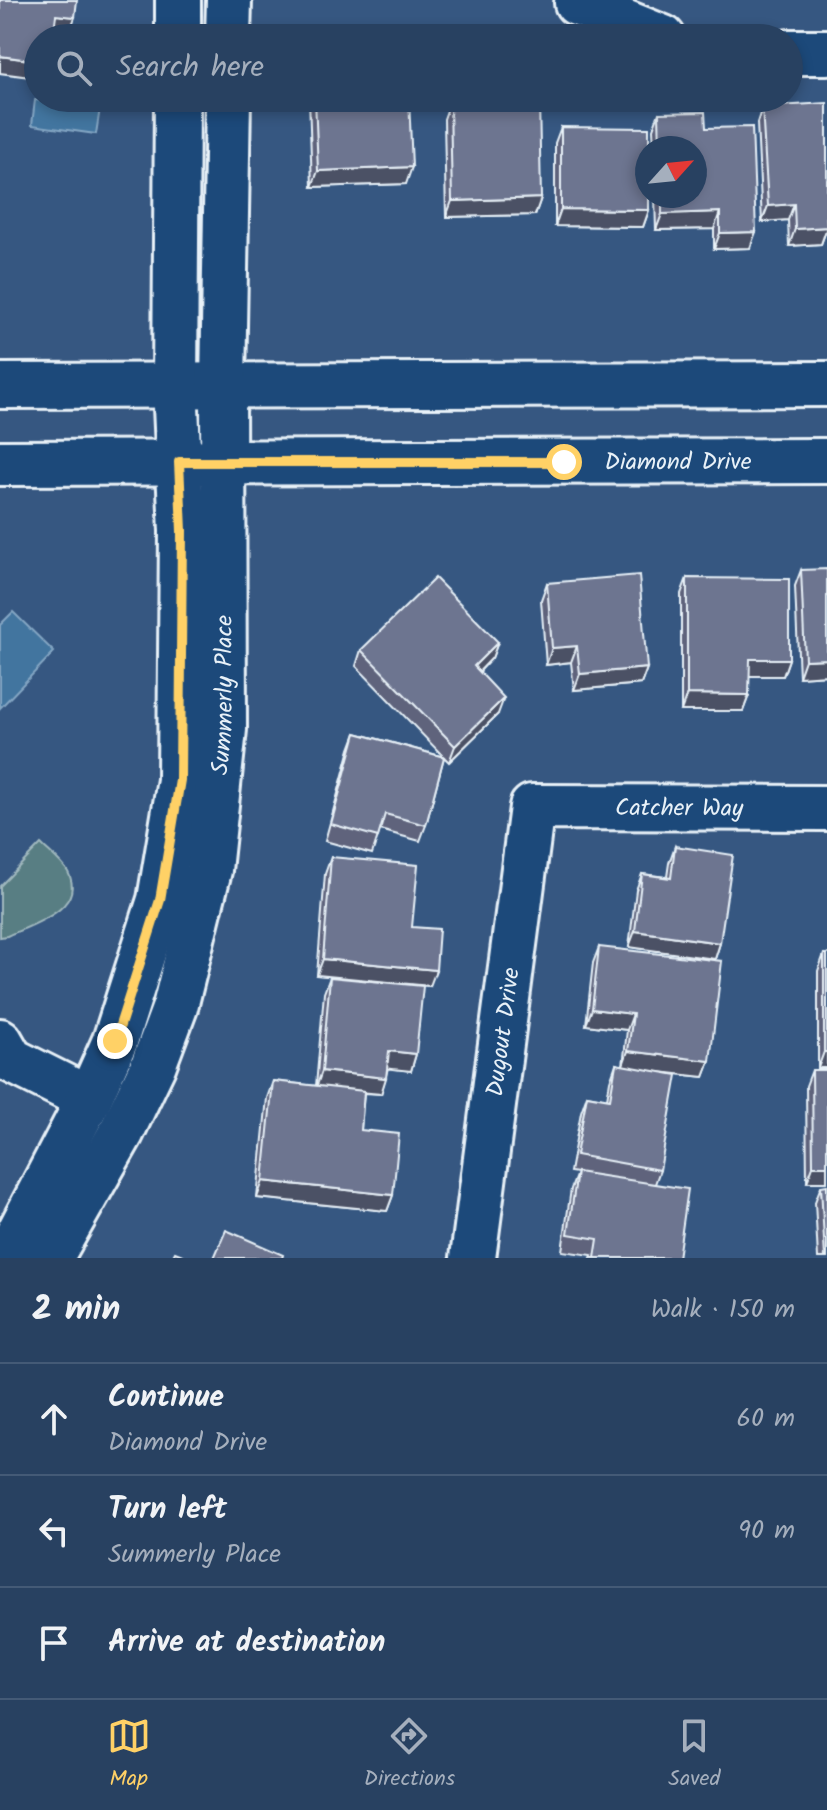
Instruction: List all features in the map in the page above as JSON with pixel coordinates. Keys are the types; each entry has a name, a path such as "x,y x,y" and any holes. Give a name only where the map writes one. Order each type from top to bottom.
{"street":[{"path":"178,0 178,24"},
{"path":"228,24 229,0"},
{"path":"577,3 629,24"},
{"path":"803,52 827,52"},
{"name":"Summerly Place","path":"6,1258 89,1099 115,1041 160,900 180,780 182,531 175,386 177,112"},
{"name":"Summerly Place","path":"50,1258 121,1133 153,1066 175,1007 209,870 224,729 223,385 228,112"},
{"path":"0,386 827,384"},
{"name":"Diamond Drive","path":"0,463 827,461"},
{"name":"Catcher Way","path":"532,807 827,808"},
{"name":"Dugout Drive","path":"473,1258 532,807"},
{"path":"0,1041 11,1060 89,1099"}],"green space":[{"path":"41,844 68,872 72,885 70,896 54,914 0,937 0,886"}],"water":[{"path":"34,112 99,112 96,134 32,125"},
{"path":"13,612 54,652 0,708 0,625"}],"building":[{"path":"0,0 77,0 75,17 56,15 55,24 24,24 24,59 0,56"},
{"path":"827,103 827,227 795,229 794,204 768,206 762,112 803,112 803,104"},
{"path":"316,112 410,112 412,167 318,171"},
{"path":"450,112 539,112 541,198 452,201"},
{"path":"705,112 706,128 752,127 756,232 720,233 720,212 662,214 662,208 707,208 707,136 660,136 659,113"},
{"path":"561,127 649,128 649,136 635,136 635,208 649,210 561,209"},
{"path":"827,569 827,659 805,660 801,570"},
{"path":"639,575 647,668 580,674 577,646 552,648 547,583"},
{"path":"435,578 498,642 474,666 504,698 455,746 361,650"},
{"path":"687,578 789,579 789,659 750,659 749,695 687,694"},
{"path":"356,733 444,757 426,825 385,814 378,837 331,824"},
{"path":"675,846 733,855 720,943 635,931 642,874 671,878"},
{"path":"331,857 418,865 412,927 439,929 436,970 323,959"},
{"path":"599,947 722,961 710,1061 628,1051 633,1014 592,1009"},
{"path":"824,954 827,954 827,1052 824,1052"},
{"path":"330,977 423,986 416,1054 389,1051 386,1078 322,1071"},
{"path":"616,1064 677,1075 660,1170 576,1155 587,1095 610,1099"},
{"path":"812,1070 827,1070 827,1166 813,1166"},
{"path":"273,1081 364,1091 361,1130 399,1134 393,1195 263,1181"},
{"path":"577,1172 688,1189 678,1258 595,1258 598,1239 568,1234"},
{"path":"827,1185 827,1258 825,1258 821,1186"},
{"path":"226,1230 283,1255 282,1258 214,1258"},
{"path":"175,1252 190,1258 172,1258"}],"route":[{"path":"115,1041 160,900 180,780 182,531 179,462 564,462"}]}
